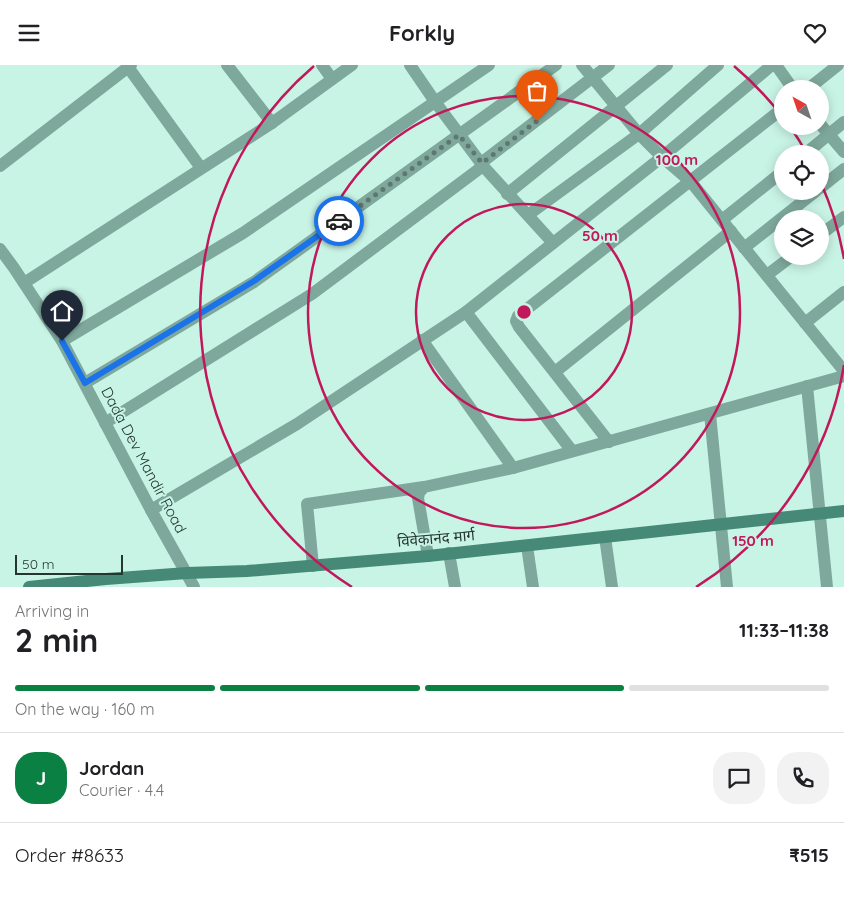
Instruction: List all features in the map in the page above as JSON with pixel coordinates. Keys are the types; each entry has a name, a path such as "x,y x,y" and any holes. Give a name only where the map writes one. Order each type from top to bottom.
{"street":[{"path":"227,65 272,123"},
{"path":"322,65 332,79"},
{"path":"24,283 272,123 352,65"},
{"path":"62,341 243,233 489,65"},
{"path":"85,383 254,281 556,65"},
{"path":"582,65 639,134 662,157 691,181 844,371"},
{"path":"105,423 312,294 482,165 609,65"},
{"path":"507,194 667,65"},
{"path":"528,215 639,134 718,65"},
{"path":"151,510 296,424 466,312 662,157 772,65"},
{"path":"776,65 787,80"},
{"path":"819,80 838,65"},
{"path":"0,166 129,66 201,168"},
{"path":"412,66 436,103 482,165 553,243"},
{"path":"609,442 519,327 516,321 518,317 774,115"},
{"path":"844,122 829,134 844,152"},
{"path":"816,145 828,135"},
{"path":"829,181 844,169"},
{"path":"722,220 774,178"},
{"path":"744,248 805,200"},
{"path":"829,228 844,217"},
{"path":"555,372 731,231"},
{"name":"Dada Dev Mandir Road","path":"0,249 62,341 194,587"},
{"path":"767,275 780,265"},
{"path":"805,323 844,292"},
{"path":"466,312 572,451"},
{"path":"422,340 513,468"},
{"path":"313,565 307,504 424,487 513,468 844,376"},
{"path":"807,386 827,587"},
{"path":"710,414 727,587"},
{"path":"424,487 419,493 418,498 428,556"},
{"name":"विवेकानंद मार्ग","path":"30,587 107,583 187,573 247,571 428,556 844,511"},
{"path":"605,537 612,587"},
{"path":"527,546 533,587"},
{"path":"449,553 455,587"}],"way so far":[{"path":"339,221 459,135 482,163 537,121"}],"route":[{"path":"62,341 85,383 254,281 339,221"}]}
